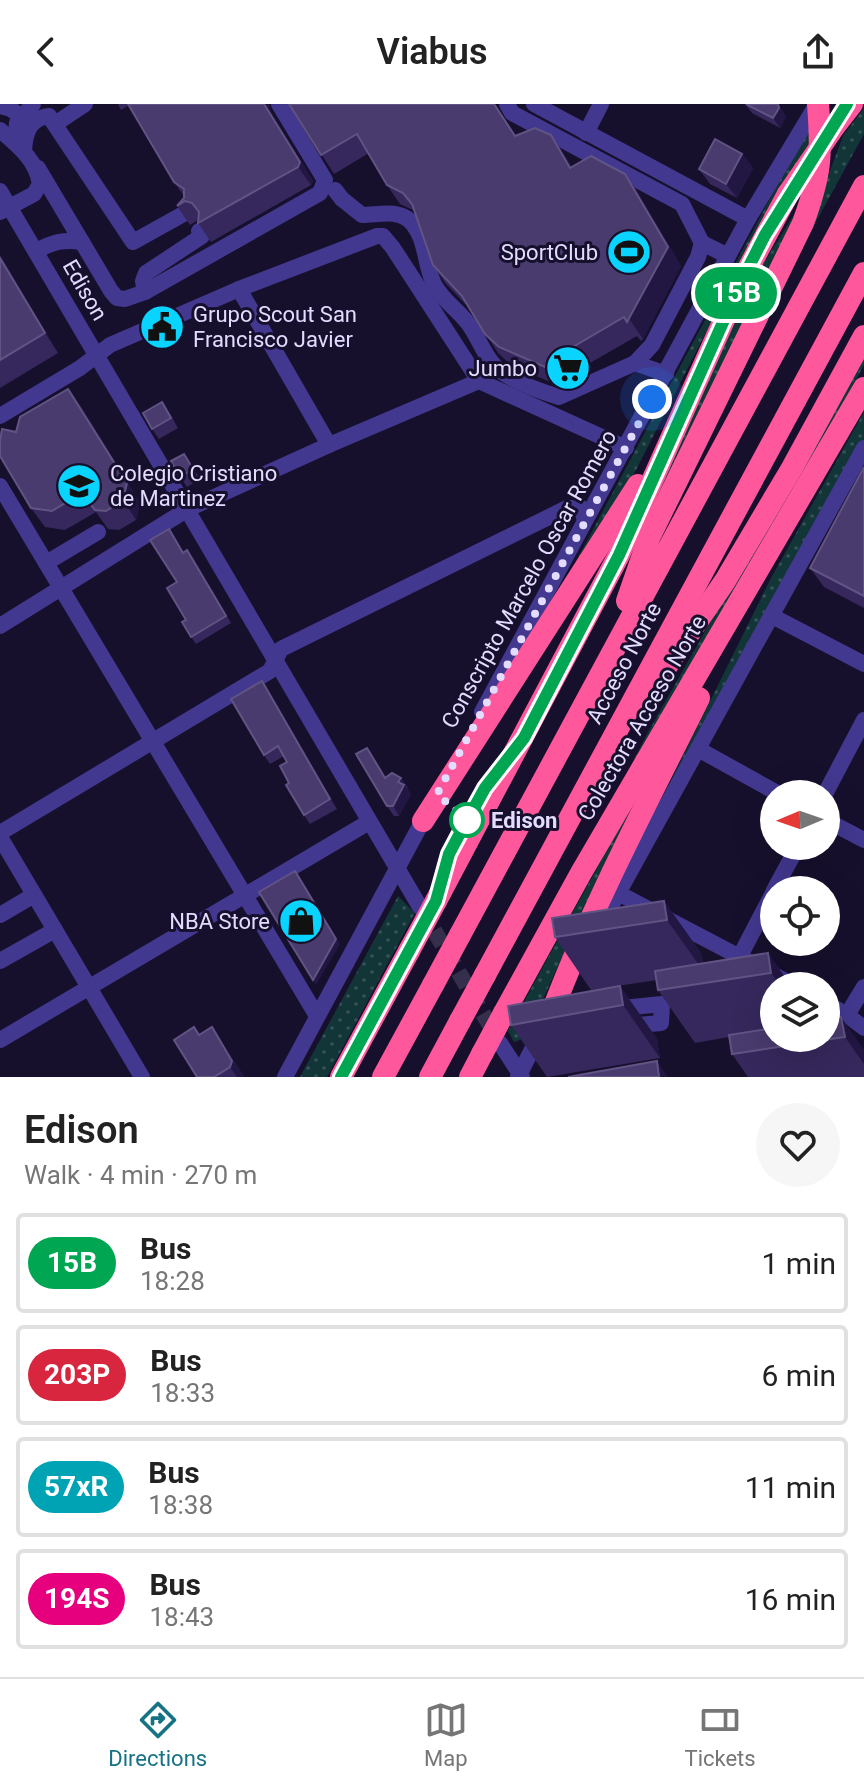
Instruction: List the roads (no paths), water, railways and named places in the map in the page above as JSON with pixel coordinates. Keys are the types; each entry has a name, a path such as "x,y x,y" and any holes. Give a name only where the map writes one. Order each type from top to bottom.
{"highway":[{"path":"603,668 649,538 811,202 821,162 817,104"},
{"path":"341,1077 409,951 431,902 524,738 619,555 741,282 788,194 843,114"},
{"name":"Acceso Norte","path":"383,1077 864,186"},
{"name":"Acceso Norte","path":"430,1077 864,273"},
{"path":"596,770 725,581 792,468 864,336"},
{"name":"Colectora Acceso Norte","path":"482,1062 504,1013 588,861 864,388"},
{"path":"423,821 614,524 692,394"},
{"path":"554,1021 572,959 782,532"}],"street":[{"path":"19,146 21,117 33,104"},
{"path":"55,124 85,104"},
{"path":"0,130 38,168 117,298 125,299 145,292 300,200 320,193 325,180 279,104"},
{"path":"507,104 512,113 682,204 702,243 728,256"},
{"path":"534,104 748,219"},
{"path":"586,133 601,104"},
{"name":"Conscripto Marcelo Oscar Romero","path":"285,1077 748,219 817,104"},
{"path":"0,106 11,109 21,117"},
{"path":"19,146 32,124 40,117 49,116 133,242 187,212"},
{"path":"2,196 34,194 40,184 38,168"},
{"path":"232,251 236,252 339,195 362,215 399,215 409,220 423,243 438,290 470,326 492,363 501,371 559,397 635,363 652,345 698,257 702,243"},
{"name":"Edison","path":"2,196 369,822 397,867 431,902"},
{"path":"145,292 143,281 146,273 202,236 199,231"},
{"path":"0,416 80,368 110,345 239,289 383,236 479,381 626,448"},
{"path":"36,251 54,241 66,239 82,242"},
{"path":"239,289 329,445"},
{"path":"635,363 666,374"},
{"path":"0,626 188,509 479,381"},
{"path":"482,1062 520,1076 554,1021 618,893 864,448"},
{"path":"842,488 852,493 864,471"},
{"path":"0,486 317,1016"},
{"path":"142,1077 0,835 270,671 281,649 567,508 581,508 585,520"},
{"path":"46,563 98,532"},
{"path":"772,616 864,664"},
{"path":"832,780 864,720"},
{"path":"698,749 760,783"},
{"path":"0,1040 369,822"},
{"path":"840,827 864,840"},
{"path":"618,893 769,972"},
{"path":"0,915 34,895"},
{"path":"740,956 760,917"},
{"path":"0,961 55,930"},
{"path":"847,1015 864,987"},
{"path":"594,1012 662,1004 661,1023 614,1028"},
{"path":"840,1011 864,1028"}],"tunnel":[{"path":"422,910 498,1039"}],"place":[{"name":"SportClub","path":"629,252"},
{"name":"Grupo Scout San Francisco Javier","path":"162,327"},
{"name":"Jumbo","path":"568,368"},
{"name":"Colegio Cristiano de Martinez","path":"79,486"},
{"name":"Edison","path":"467,820"},
{"name":"NBA Store","path":"301,921"}]}
